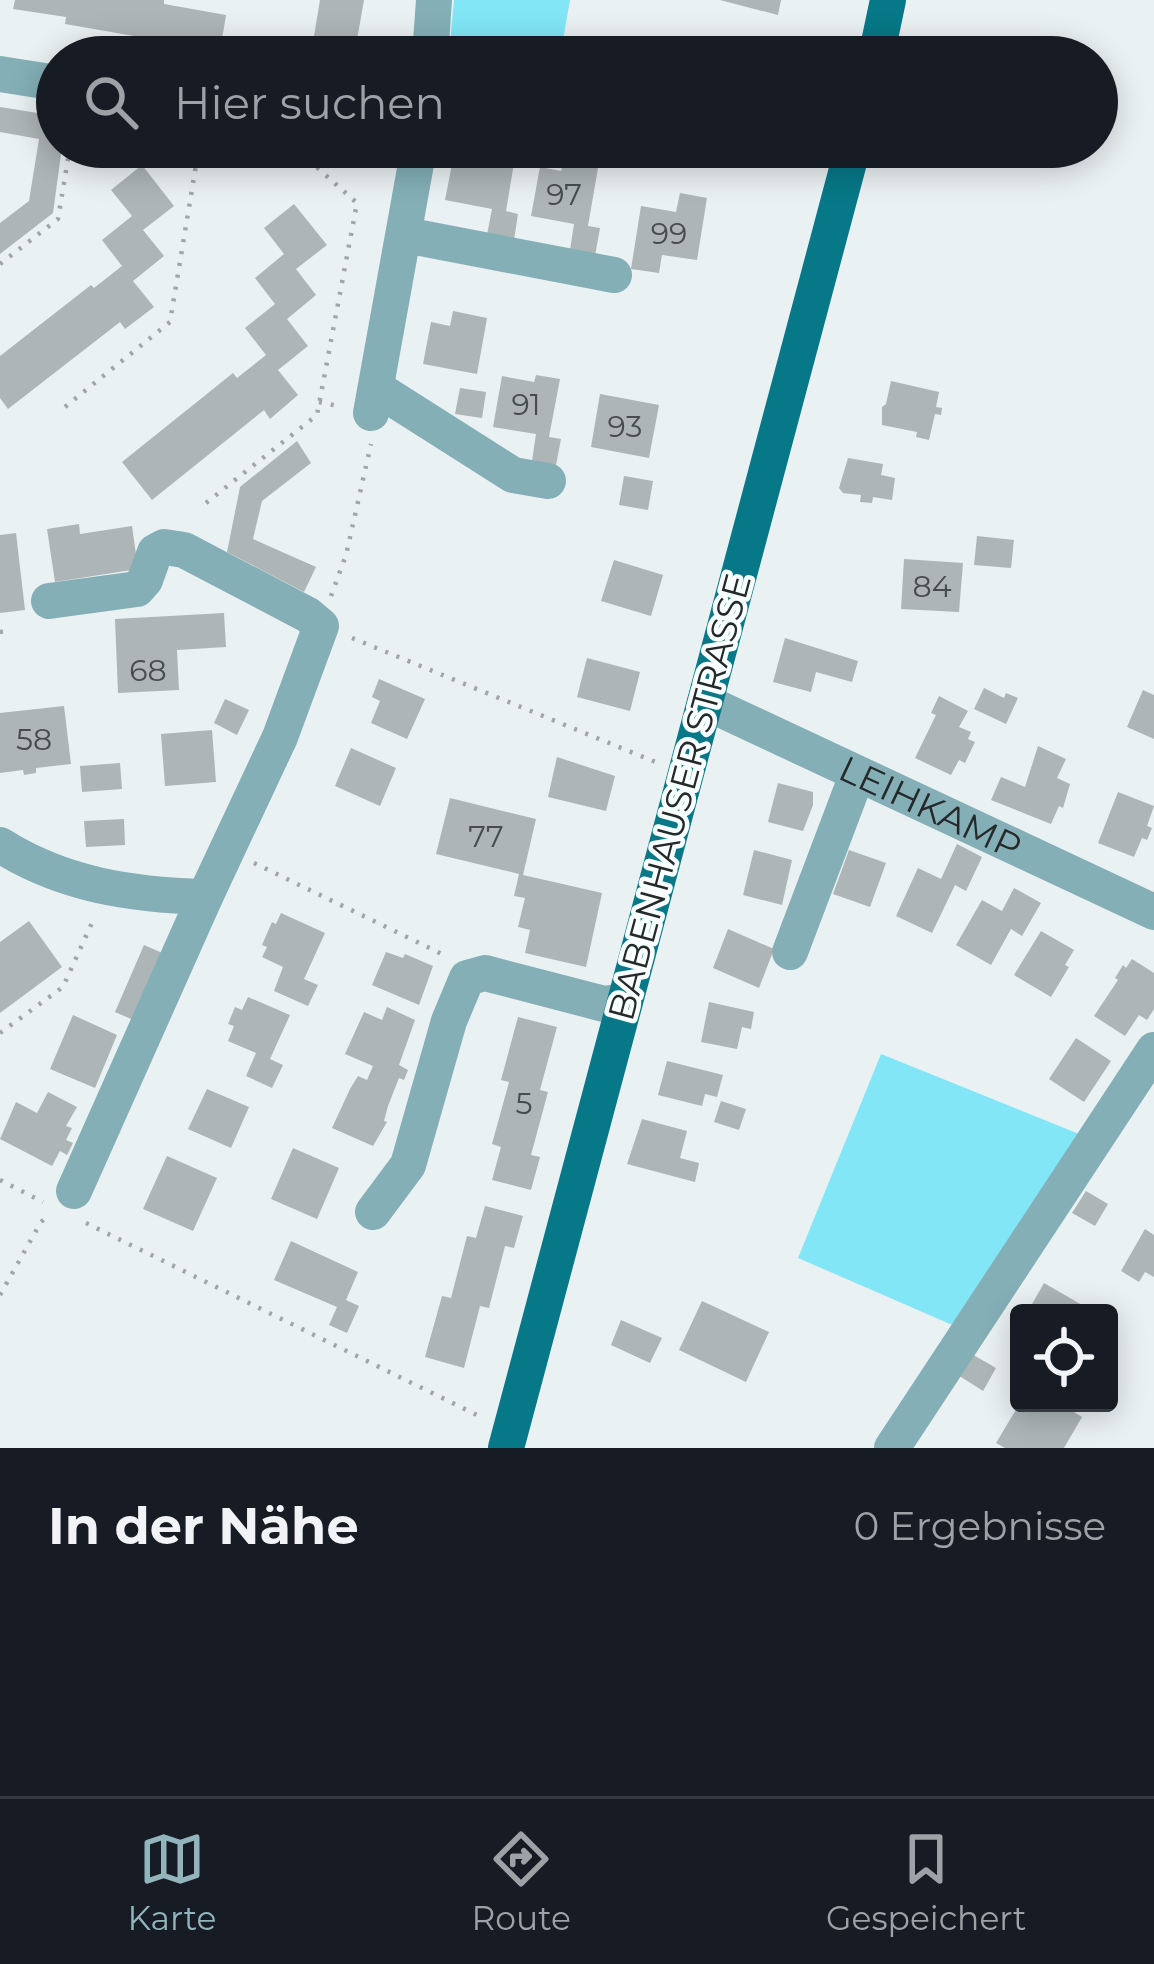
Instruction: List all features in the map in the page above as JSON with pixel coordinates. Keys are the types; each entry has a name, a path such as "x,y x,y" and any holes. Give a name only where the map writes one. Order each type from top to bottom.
{"main road":[{"path":"880,36 888,0"},
{"name":"BABENHAUSER STRASSE","path":"508,1440 848,168"}],"street":[{"path":"431,36 434,0"},
{"path":"0,74 36,80"},
{"path":"416,168 374,400 513,475 548,481"},
{"path":"405,235 614,275"},
{"path":"49,601 136,589 145,580 155,552 164,547 184,550 321,626 292,709 65,1200"},
{"name":"LEIHKAMP","path":"705,702 1154,912"},
{"path":"790,952 857,776"},
{"path":"0,845 42,867 107,889 205,897"},
{"path":"373,1212 408,1165 448,1021 467,978 485,974 604,1004 624,1001"},
{"path":"892,1448 1154,1050"}],"path":[{"path":"0,264 58,219 66,168"},
{"path":"65,407 170,322 196,168"},
{"path":"206,503 316,416 357,203 318,168"},
{"path":"374,400 371,442 346,555 321,626 686,774"},
{"path":"227,850 461,963 467,978"},
{"path":"0,1034 63,987 107,889"},
{"path":"0,1180 65,1200 508,1440"},
{"path":"0,1295 41,1222 65,1200"}],"shaded area":[{"path":"454,0 570,0 564,36 451,36"},
{"path":"881,1054 1084,1136 957,1327 798,1258"}],"building":[{"path":"15,0 164,0 164,4 226,15 222,36 134,36 65,24 66,17 13,9"},
{"path":"320,0 364,0 358,36 314,36"},
{"path":"720,0 781,0 778,15"},
{"path":"0,107 36,113 36,138 0,132"},
{"path":"36,158 36,168 59,168 53,213 0,254 0,223 29,201"},
{"path":"144,168 174,206 143,230 164,256 133,281 154,307 125,329 120,322 8,409 0,398 0,356 122,266 102,240 132,216 111,190"},
{"path":"451,168 513,168 506,211 518,214 514,240 487,235 492,209 445,200"},
{"path":"540,168 598,168 588,226 600,228 595,256 570,250 574,224 531,216"},
{"path":"680,193 707,198 697,260 662,255 659,273 631,269 641,206 676,212"},
{"path":"294,204 327,245 296,269 316,295 287,319 308,346 278,370 298,395 270,419 264,410 152,500 122,462 233,373 237,378 266,355 245,328 275,304 255,278 284,254 264,228"},
{"path":"453,311 487,318 477,374 423,364 431,322 450,326"},
{"path":"536,375 560,379 549,437 561,439 556,465 532,461 536,434 493,427 502,376 534,382"},
{"path":"891,381 939,392 936,407 942,408 941,415 935,414 929,440 916,437 917,432 882,425 882,407"},
{"path":"460,388 486,392 482,418 455,414"},
{"path":"600,394 659,405 649,458 591,447"},
{"path":"297,441 311,463 262,501 253,539 316,567 304,592 227,552 240,487"},
{"path":"848,458 883,464 881,475 895,478 892,500 873,497 872,503 860,502 861,495 843,493 839,488"},
{"path":"624,476 653,481 648,510 619,505"},
{"path":"79,524 80,534 132,526 138,569 55,582 47,529"},
{"path":"16,533 25,610 0,613 0,535"},
{"path":"977,536 1014,540 1011,568 974,565"},
{"path":"904,559 963,563 959,612 901,609"},
{"path":"614,560 663,575 651,616 601,601"},
{"path":"224,613 226,647 177,650 179,690 118,693 115,619"},
{"path":"785,638 858,661 852,682 816,672 811,692 773,682"},
{"path":"587,658 640,672 630,711 577,697"},
{"path":"379,679 425,699 407,739 371,723 380,701 372,697"},
{"path":"984,688 1004,698 1006,693 1018,698 1006,724 974,709"},
{"path":"1143,690 1154,695 1154,739 1127,727"},
{"path":"939,696 968,711 959,727 971,732 968,739 975,742 965,763 959,760 951,775 915,758 936,715 931,713"},
{"path":"225,699 249,710 237,735 214,723"},
{"path":"64,706 71,764 36,768 36,773 24,775 23,770 0,773 0,713"},
{"path":"212,730 216,782 165,786 161,734"},
{"path":"1038,746 1066,759 1057,778 1070,784 1063,808 1059,806 1051,824 991,800 1001,777 1025,787"},
{"path":"351,748 396,768 380,806 335,786"},
{"path":"557,757 615,776 606,811 548,797"},
{"path":"120,763 122,789 82,792 80,766"},
{"path":"778,783 813,792 803,831 768,822"},
{"path":"1118,792 1154,806 1147,826 1152,828 1134,857 1098,843"},
{"path":"450,798 536,819 523,875 602,893 586,967 525,953 530,930 518,927 525,898 514,896 519,874 436,854"},
{"path":"124,819 125,845 86,847 84,821"},
{"path":"957,844 982,857 966,891 955,885 932,933 896,916 918,868 941,879"},
{"path":"754,850 792,860 782,905 743,895"},
{"path":"849,850 886,863 870,907 833,894"},
{"path":"1014,888 1041,903 1022,936 1011,929 991,965 956,945 982,900 1002,911"},
{"path":"281,913 325,933 304,979 318,985 308,1006 274,991 283,967 262,957 267,947 262,945"},
{"path":"29,921 62,967 0,1013 0,942"},
{"path":"728,929 774,949 759,988 713,968"},
{"path":"1041,931 1074,950 1051,997 1014,975"},
{"path":"144,945 167,955 138,1022 115,1012"},
{"path":"386,952 433,966 419,1005 372,985"},
{"path":"1132,959 1154,973 1154,1009 1147,1020 1139,1015 1125,1036 1094,1016 1123,965 1126,968"},
{"path":"248,997 290,1015 270,1059 283,1065 272,1088 246,1076 256,1053 228,1041 235,1007 242,1010"},
{"path":"709,1002 754,1012 751,1029 742,1027 737,1049 701,1042"},
{"path":"387,1007 415,1020 399,1065 408,1070 404,1080 399,1078 387,1122 373,1146 332,1128 358,1076 367,1080 373,1066 345,1054 364,1012 382,1020"},
{"path":"73,1015 117,1035 95,1088 50,1069"},
{"path":"518,1017 557,1027 540,1090 548,1092 531,1155 540,1157 531,1190 492,1180 501,1147 492,1144 509,1082 501,1080"},
{"path":"1076,1038 1111,1061 1084,1102 1049,1079"},
{"path":"667,1061 723,1075 717,1097 705,1094 702,1106 658,1095"},
{"path":"207,1089 249,1107 231,1148 188,1129"},
{"path":"48,1092 77,1107 66,1126 72,1128 66,1140 73,1143 67,1155 60,1151 52,1166 0,1139 16,1102 37,1113"},
{"path":"721,1101 746,1109 739,1130 714,1122"},
{"path":"642,1119 687,1131 680,1158 699,1163 695,1182 627,1164"},
{"path":"293,1148 339,1168 317,1219 271,1199"},
{"path":"167,1156 217,1178 193,1231 143,1209"},
{"path":"1086,1191 1108,1204 1095,1226 1072,1213"},
{"path":"485,1206 523,1216 514,1248 505,1246 489,1308 480,1306 464,1368 425,1357 442,1296 451,1298 467,1236 476,1238"},
{"path":"1145,1229 1154,1235 1154,1277 1145,1272 1139,1282 1121,1271"},
{"path":"291,1241 358,1272 346,1300 359,1306 347,1333 329,1325 337,1307 274,1280"},
{"path":"1044,1283 1080,1304 1032,1304"},
{"path":"702,1301 769,1332 746,1382 679,1350"},
{"path":"621,1320 662,1338 650,1363 611,1345"},
{"path":"970,1353 996,1368 983,1391 958,1375"},
{"path":"1015,1412 1074,1412 1082,1417 1064,1448 1005,1448 996,1443"}]}
